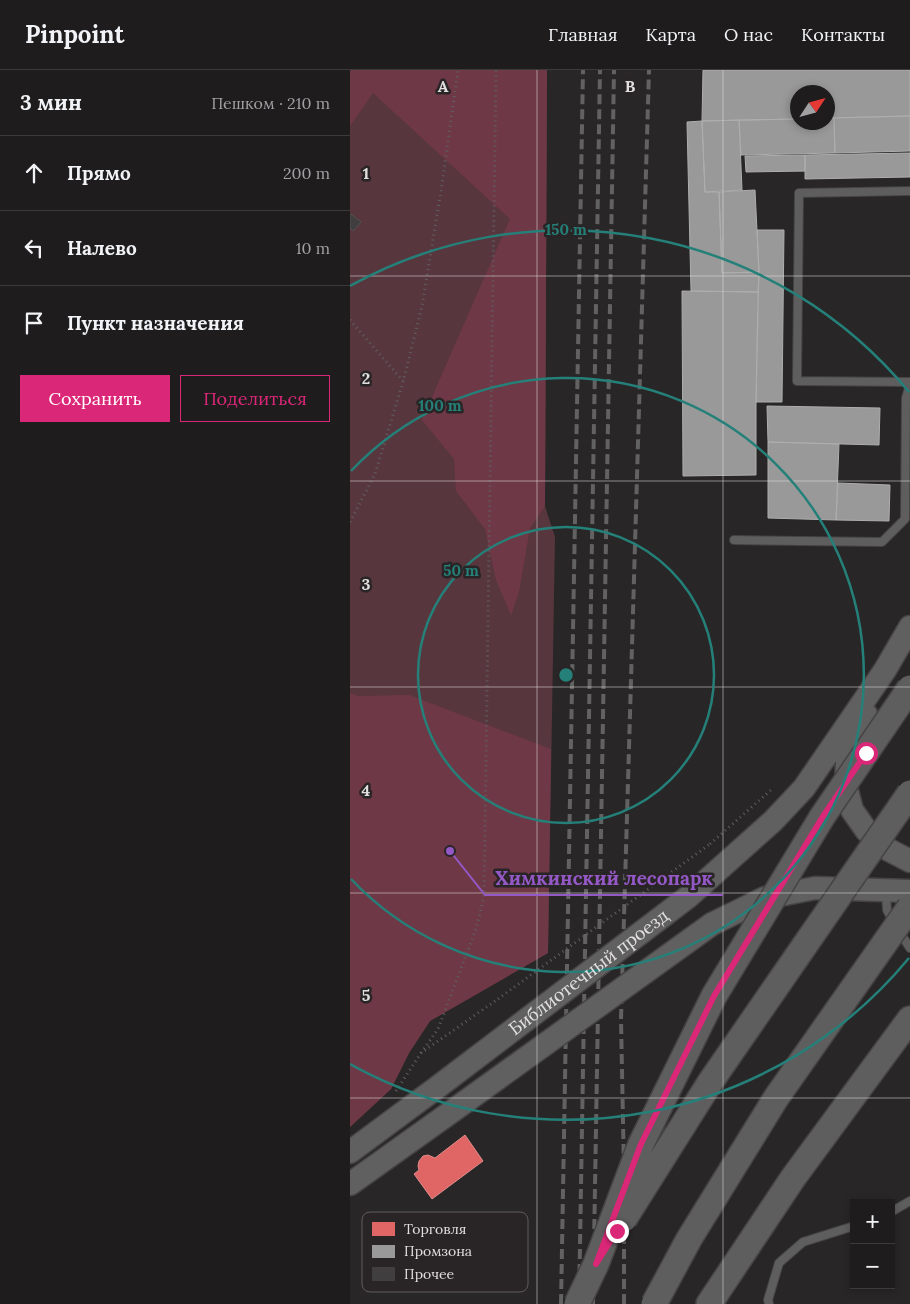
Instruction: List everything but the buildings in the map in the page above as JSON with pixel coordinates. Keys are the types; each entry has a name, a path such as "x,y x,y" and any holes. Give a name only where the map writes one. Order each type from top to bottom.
{"main road":[{"name":"Библиотечный проезд","path":"350,1152 688,897 773,821 804,788 885,670 910,627"},
{"path":"885,670 847,761 846,787 852,810 866,830 887,849 910,861"},
{"path":"577,1304 596,1264 641,1144 714,996 822,818 910,688"},
{"path":"596,1264 711,1082 910,793"},
{"name":"Библиотечный проезд","path":"350,1184 712,924 764,898 815,888 910,891"},
{"path":"654,1304 689,1239 776,1098 910,907"},
{"path":"710,1304 793,1178 910,1019"}],"lane":[{"path":"734,540 882,542 905,519 906,398 910,384 797,381 798,193 910,191"},
{"path":"886,890 887,910 910,948"},
{"path":"895,1210 910,1201"},
{"path":"770,1304 768,1300 779,1263 803,1242 850,1227"}],"path":[{"path":"350,522 376,474 403,382 422,306 458,70"},
{"path":"393,1094 438,1029 476,929 484,897 496,70"},
{"path":"350,320 403,382"},
{"path":"421,1053 710,844"}],"shaded area":[{"path":"350,70 547,70 545,506 555,537 548,953 430,1021 409,1053 391,1089 350,1127"},
{"path":"350,70 547,70 545,506 530,528 519,592 511,615 496,580 485,529 456,491 454,459 422,420 510,219 373,93 350,126"},
{"path":"350,693 358,696 409,695 551,749 548,953 430,1021 409,1053 391,1089 350,1127"}],"railway":[{"path":"561,1304 583,70"},
{"path":"579,1304 600,70"},
{"path":"593,1304 614,70"},
{"path":"624,1304 621,1019 649,70"}],"place":[{"name":"Химкинский лесопарк","path":"450,851"}],"route":[{"path":"617,1231 596,1264 641,1144 714,996 822,818 866,753"}]}
